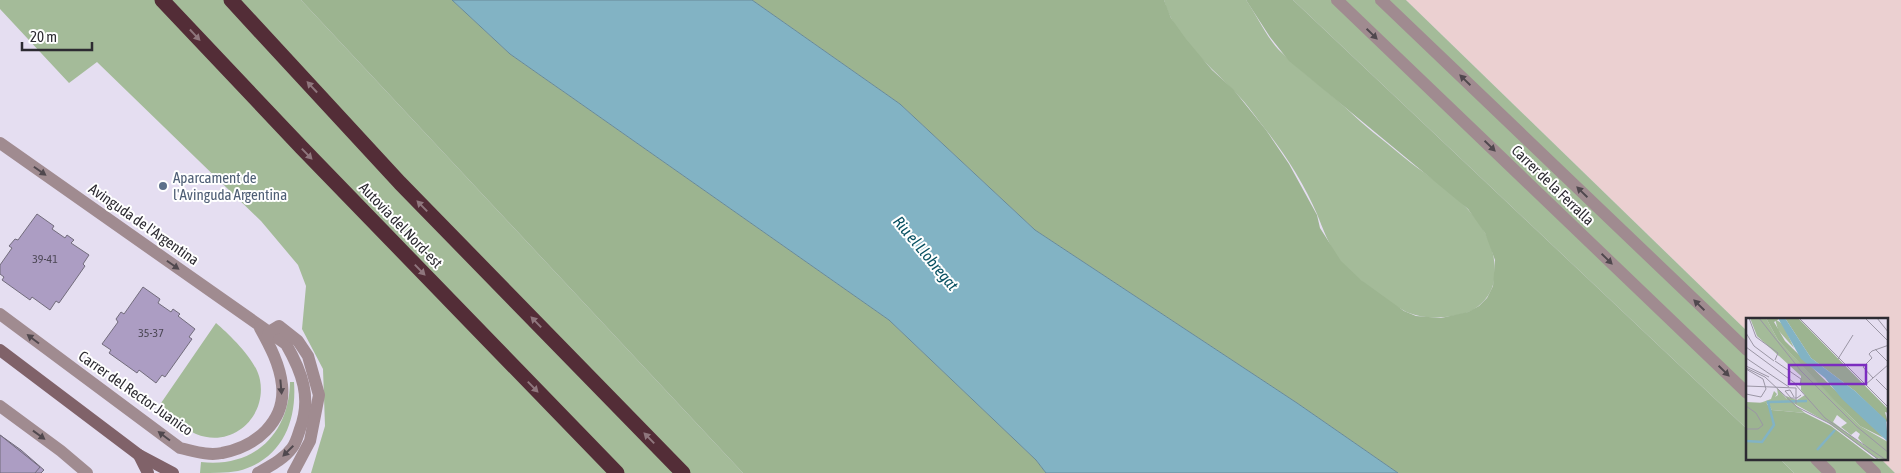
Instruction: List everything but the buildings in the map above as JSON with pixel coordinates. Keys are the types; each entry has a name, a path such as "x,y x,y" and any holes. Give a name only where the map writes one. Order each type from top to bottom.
{"highway":[{"name":"Autovia del Nord-est","path":"162,0 300,147 617,473"},
{"name":"Autovia del Nord-est","path":"231,0 400,183 683,473"}],"main road":[{"path":"0,350 140,454 173,473"},
{"path":"140,454 148,473"}],"street":[{"name":"Carrer de la Ferralla","path":"1337,0 1746,392"},
{"name":"Carrer de la Ferralla","path":"1381,0 1746,349"},
{"name":"Avinguda de l'Argentina","path":"0,143 258,324 268,336 286,344 296,361 306,396 303,421 293,447 274,464 258,473"},
{"name":"Carrer del Rector Juanico","path":"0,314 180,448 204,454 221,454 243,447 260,438 281,407 281,379 268,336"},
{"path":"268,336 279,326 298,340 308,356 319,395 310,441 293,473"},
{"path":"0,406 61,451 87,473"},
{"path":"1817,460 1830,473"},
{"path":"1862,460 1875,473"}],"shaded area":[{"path":"1406,0 1901,0 1901,473 1895,473 1882,460 1888,460 1888,318 1746,318 1746,330"}],"green space":[{"path":"0,0 301,0 743,473 311,473 325,426 323,369 302,329 306,286 298,265 261,221 97,62 69,83 0,9"},
{"path":"301,0 452,0 510,54 889,320 1036,460 1046,473 743,473"},
{"path":"752,0 1164,0 1171,18 1186,39 1212,70 1233,89 1266,130 1289,164 1317,215 1320,228 1341,261 1361,280 1404,311 1416,316 1441,318 1468,312 1479,306 1487,298 1493,286 1495,260 1485,233 1468,209 1289,61 1270,37 1246,0 1293,0 1746,428 1746,460 1781,460 1794,473 1398,473 1297,403 1035,230 900,104"},
{"path":"1164,0 1246,0 1271,40 1287,58 1373,132 1470,211 1481,226 1489,242 1494,260 1493,286 1488,296 1466,313 1438,318 1423,317 1409,313 1383,297 1347,268 1333,250 1307,192 1280,149 1254,114 1183,37 1168,13"},
{"path":"1293,0 1406,0 1746,330 1746,428"},
{"path":"216,323 235,341 254,365 260,380 261,394 258,406 244,426 234,433 222,437 209,438 196,434 181,425 159,406"},
{"path":"290,382 294,382 293,412 283,438 275,449 253,466 238,471 200,473 201,462 220,462 237,459 252,453 265,444 283,418 288,401"},
{"path":"1781,460 1882,460 1895,473 1794,473"}],"water":[{"name":"Riu el Llobregat","path":"452,0 752,0 900,104 1035,230 1297,403 1398,473 1046,473 1036,460 889,320 510,54"}],"place":[{"name":"Aparcament de l'Avinguda Argentina","path":"163,186"}]}
